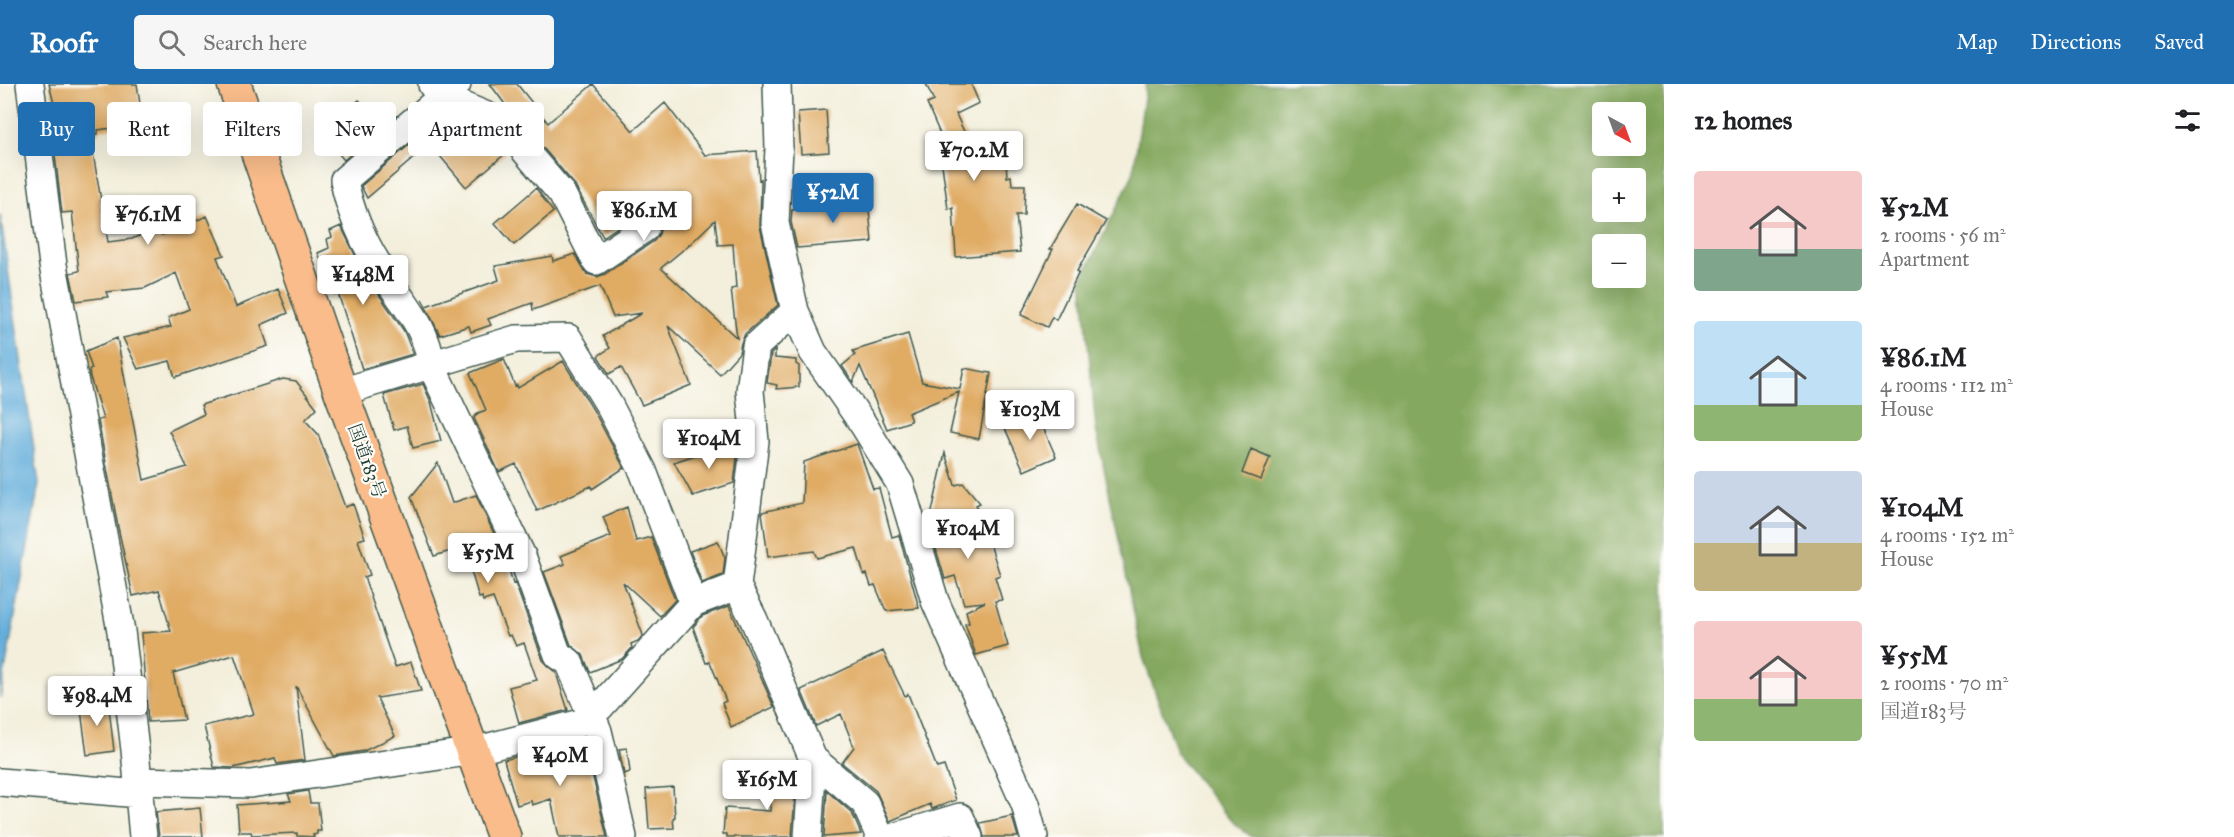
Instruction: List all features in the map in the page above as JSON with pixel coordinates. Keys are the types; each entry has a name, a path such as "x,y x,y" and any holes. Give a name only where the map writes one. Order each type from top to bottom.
{"highway":[{"name":"国道183号","path":"234,84 341,392 504,837"}],"street":[{"path":"30,84 53,265 121,630 143,837"},
{"path":"777,84 779,149 775,224 795,311 813,352 863,424 900,484 934,601 1025,804 1034,837"},
{"path":"623,837 602,746 592,714 569,662 558,655 522,556 431,365 429,347 407,305 377,264 346,193 344,180 443,88 492,118 520,145 562,194 596,261 645,228"},
{"path":"795,311 756,346 750,391 755,441 737,586 754,620 813,759 808,837"},
{"path":"341,392 516,339 568,338 609,405 643,471 693,603"},
{"path":"0,782 59,787 138,788 250,784 474,752 580,723 592,714 693,603 737,586"},
{"path":"813,759 865,802 880,837"},
{"path":"894,837 960,817 969,837"}],"green space":[{"path":"1146,84 1664,84 1664,837 1252,837 1231,821 1177,754 1143,657 1096,429 1082,279 1133,174"}],"water":[{"path":"0,214 39,484 0,698"}],"building":[{"path":"49,84 137,84 140,102 107,102 107,129 98,130 98,134 95,134 95,102 54,102"},
{"path":"490,84 517,84 531,102 503,102"},
{"path":"593,84 633,131 665,103 705,155 757,151 759,180 761,179 760,226 778,305 745,334 739,353 720,374 668,326 691,385 642,405 621,367 609,374 598,356 610,348 603,336 642,313 613,317 600,286 533,310 532,303 488,319 491,325 471,332 469,326 440,335 422,299 426,306 499,280 495,266 552,256 553,261 575,254 587,274 597,277 654,241 659,234 661,226 658,219 645,212 636,215 603,237 574,184 544,149 544,118 548,123","holes":["715,220 718,245 733,244 736,288 731,289 737,338 661,268"]},
{"path":"926,84 971,84 979,103 956,114 971,147 974,147 976,163 1006,161 1007,177 1011,176 1012,185 1025,185 1024,215 1016,215 1020,252 956,257 953,208 948,209 939,142 943,141 927,104 934,101"},
{"path":"826,110 829,152 801,154 798,112"},
{"path":"408,146 408,156 416,156 367,198 361,186"},
{"path":"55,156 94,156 108,242 132,239 158,227 162,235 207,216 224,255 217,257 236,307 278,289 288,313 261,325 268,346 175,377 170,361 138,369 123,338 171,327 168,318 189,309 176,273 145,288 106,292 108,297 76,301 70,273 79,271 72,212 62,213"},
{"path":"440,156 502,156 466,187"},
{"path":"536,188 553,212 514,245 495,223"},
{"path":"868,198 872,242 797,248 791,222 792,210 841,203 840,200"},
{"path":"1077,204 1106,221 1077,271 1079,272 1056,320 1052,317 1047,327 1021,315 1053,249 1050,249"},
{"path":"341,226 363,271 404,331 413,354 362,369 338,293 334,294 318,253 329,248 327,239 332,237 330,231"},
{"path":"908,334 922,382 960,389 964,368 991,373 979,439 950,433 959,392 908,413 911,421 887,429 860,366 853,382 842,366 855,355 853,351"},
{"path":"117,338 144,480 187,467 169,431 204,414 201,405 283,379 296,381 317,408 305,420 318,434 345,507 353,504 365,538 358,540 370,575 364,577 395,667 411,662 421,691 377,698 395,736 364,751 334,756 296,686 305,760 277,764 275,758 233,768 214,767 204,726 254,714 234,655 173,673 184,720 148,722 141,633 171,631 159,590 133,596 98,420 103,419 90,377 89,370 92,369 86,351"},
{"path":"775,350 775,358 796,360 799,366 799,387 776,389 777,385 767,383 771,354"},
{"path":"504,359 515,386 517,385 518,388 563,361 595,413 624,468 592,489 591,486 537,511 516,464 499,472 474,418 478,413 486,410 470,373"},
{"path":"423,384 431,402 441,441 413,448 407,426 394,430 384,395"},
{"path":"1036,411 1056,457 1024,471 1004,426"},
{"path":"732,443 737,458 734,483 693,496 674,462"},
{"path":"857,444 873,489 879,488 892,537 899,535 919,608 886,611 875,585 871,586 867,574 864,575 856,548 817,558 814,551 768,557 762,512 802,503 804,462"},
{"path":"1251,449 1270,457 1261,480 1242,473"},
{"path":"945,453 955,485 963,483 980,503 976,505 987,545 990,544 1000,575 995,577 1002,600 995,601 1008,646 976,655 965,624 969,623 966,611 985,602 964,604 955,576 945,579 929,526 934,525 931,516"},
{"path":"438,463 452,503 476,495 507,562 513,584 515,583 543,660 556,673 568,710 519,723 509,687 537,680 524,643 516,646 511,635 508,636 493,598 483,601 482,597 479,598 464,547 434,556 411,497"},
{"path":"627,507 636,541 651,537 675,600 660,616 623,582 643,635 631,644 632,648 622,659 590,672 583,655 571,645 544,572 565,564 561,556 611,536 603,517"},
{"path":"718,541 725,558 723,575 702,583 690,551"},
{"path":"729,606 774,707 731,727 722,703 726,701 710,662 706,663 693,627 702,616"},
{"path":"883,651 905,696 908,694 937,768 944,766 956,800 932,809 930,804 890,821 876,791 842,763 854,747 841,714 816,726 801,690"},
{"path":"108,699 114,751 87,755 80,703"},
{"path":"584,739 607,837 559,837 551,799 532,805 531,801 517,805 504,760"},
{"path":"627,748 630,772 624,774 619,749"},
{"path":"773,767 797,768 792,837 727,837 727,834 723,834 725,808 770,811"},
{"path":"673,787 674,828 649,829 646,789"},
{"path":"308,791 310,803 318,803 321,831 317,831 314,837 297,836 297,833 252,835 251,832 239,832 237,805 291,801 288,794"},
{"path":"827,791 852,813 861,834 824,837"},
{"path":"200,808 203,837 159,837 156,812"},
{"path":"1012,816 1018,837 984,837 980,823"}]}
